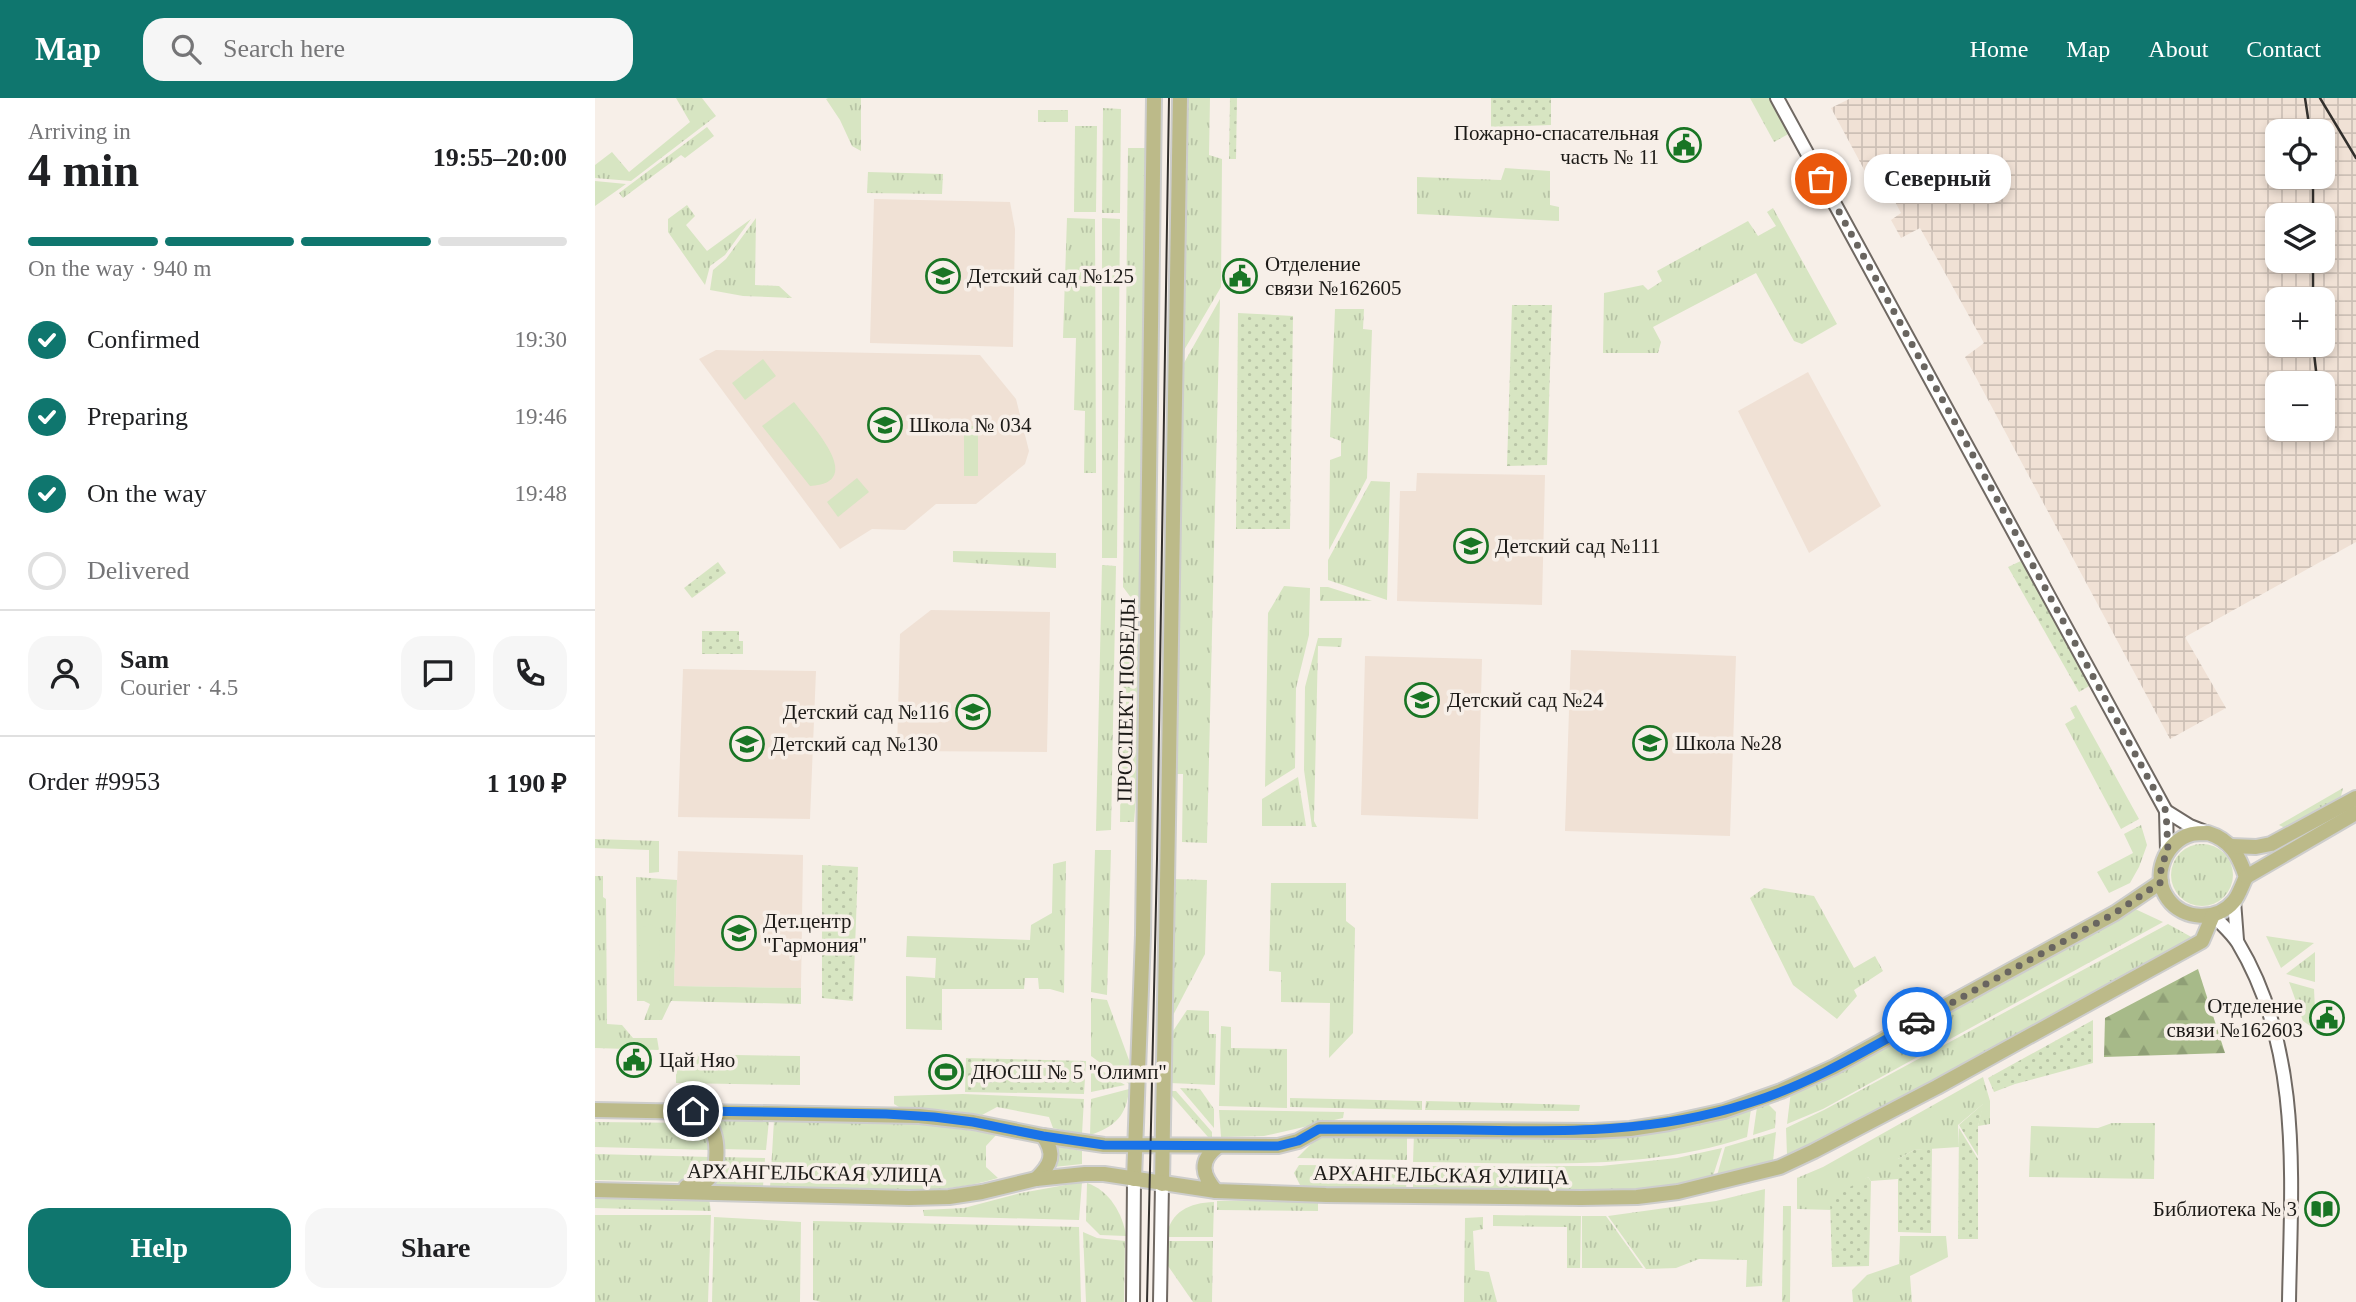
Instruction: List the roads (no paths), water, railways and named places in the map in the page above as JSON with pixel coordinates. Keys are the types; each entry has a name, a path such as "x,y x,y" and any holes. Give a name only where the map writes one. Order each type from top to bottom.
{"main road":[{"name":"ПРОСПЕКТ ПОБЕДЫ","path":"1133,1302 1134,1179 1144,899 1154,98"},
{"path":"1160,1302 1180,98"},
{"path":"1777,98 2166,811 2168,851"},
{"path":"2231,846 2256,848 2271,844 2356,798"},
{"path":"2166,811 2190,826 2219,836 2239,856 2246,877"},
{"path":"2208,833 2193,834 2179,840 2168,851 2161,866 2161,882 2167,898 2180,910 2196,916 2213,915 2225,909 2234,901 2246,877 2356,813"},
{"name":"АРХАНГЕЛЬСКАЯ УЛИЦА","path":"595,1110 919,1116 973,1122 1095,1144 1135,1146 1278,1146 1298,1141 1319,1129 1546,1132 1630,1129 1724,1111 1753,1102 1834,1067 2115,913 2161,882"},
{"path":"2234,901 2237,941"},
{"name":"АРХАНГЕЛЬСКАЯ УЛИЦА","path":"595,1189 949,1197 1036,1179 1104,1174 1216,1191 1581,1198 1637,1197 1678,1192 1780,1167 1867,1124 2202,941 2213,915"},
{"path":"2213,915 2237,941 2261,989 2278,1040 2287,1094 2291,1145 2289,1302"},
{"path":"664,1191 698,1185 707,1180 714,1166 716,1141 709,1124 701,1118 672,1111"},
{"path":"1036,1179 1051,1163 1051,1149 1043,1136"},
{"path":"1216,1191 1206,1180 1204,1167 1208,1154 1217,1147"}],"tram line":[{"path":"1147,1302 1169,98"}],"railway":[{"path":"2305,98 2308,119"},
{"path":"2320,98 2356,158"},
{"path":"2313,189 2313,203"},
{"path":"2313,273 2313,287"},
{"path":"2314,357 2316,371"}],"place":[{"name":"Пожарно-спасательная часть № 11","path":"1684,145"},
{"name":"Северный","path":"1821,179"},
{"name":"Детский сад №125","path":"943,276"},
{"name":"Отделение связи №162605","path":"1240,276"},
{"name":"Школа № 034","path":"885,425"},
{"name":"Детский сад №111","path":"1471,546"},
{"name":"Детский сад №24","path":"1422,700"},
{"name":"Детский сад №116","path":"973,712"},
{"name":"Школа №28","path":"1650,743"},
{"name":"Детский сад №130","path":"747,744"},
{"name":"Дет.центр \"Гармония\"","path":"739,933"},
{"name":"Отделение связи №162603","path":"2327,1018"},
{"name":"Цай Няо","path":"634,1060"},
{"name":"ДЮСШ № 5 \"Олимп\"","path":"946,1072"},
{"name":"Библиотека № 3","path":"2322,1209"}]}
